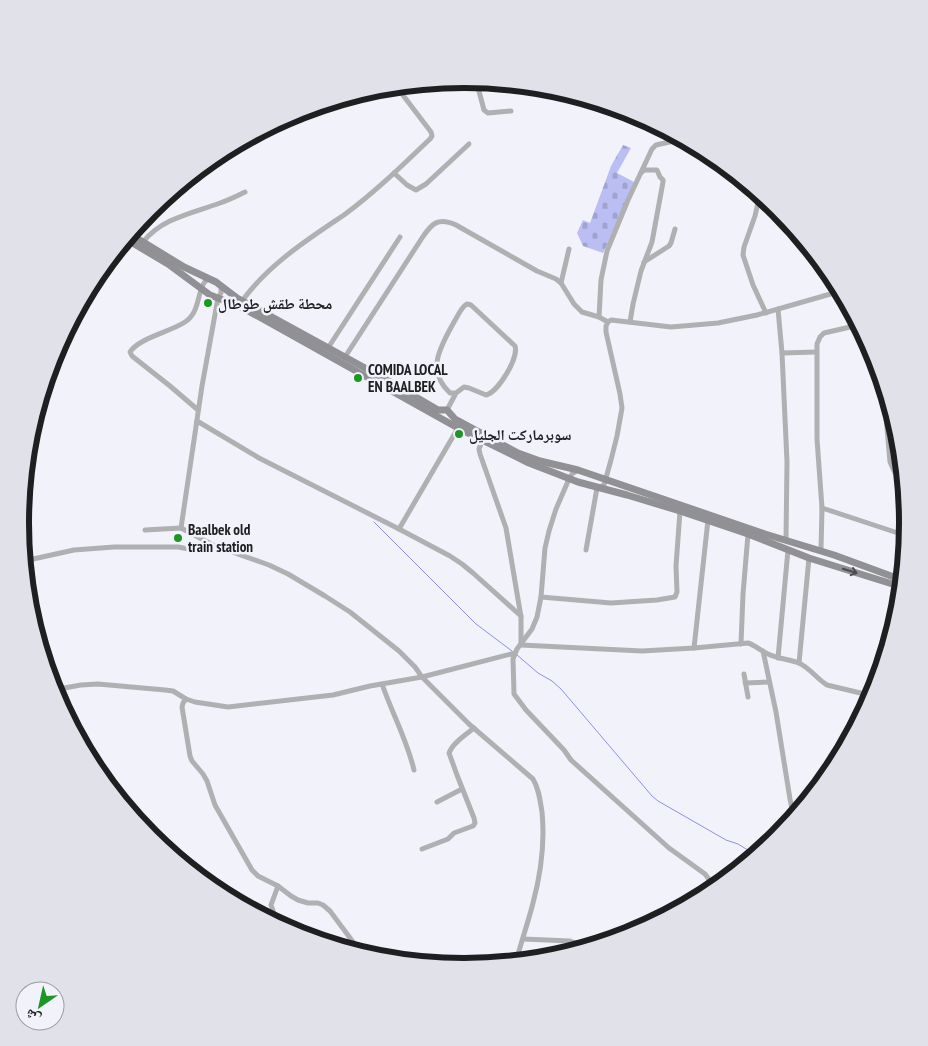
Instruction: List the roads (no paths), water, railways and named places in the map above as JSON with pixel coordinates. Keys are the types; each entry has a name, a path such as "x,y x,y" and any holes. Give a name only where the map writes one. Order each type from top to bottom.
{"main road":[{"path":"136,238 184,267 221,286 242,301 438,410 447,410 455,420 518,453 540,461 578,470 786,540 834,554 896,578"},
{"path":"132,242 168,264 210,295 241,307 458,428 529,463 569,479 708,520 831,565 895,585"},
{"path":"808,557 810,547"},
{"path":"831,565 834,554"}],"street":[{"path":"478,89 484,110 488,113 511,111"},
{"path":"242,301 255,285 288,254 351,209 429,141 432,136 431,132 401,92"},
{"path":"599,317 602,277 607,252 654,145 673,141"},
{"path":"394,173 407,185 416,190 426,184 469,144"},
{"path":"630,322 632,304 652,242 664,182 657,170 644,170 640,174"},
{"path":"143,242 152,232 170,221 185,214 222,203 245,192"},
{"path":"758,202 743,255 750,279 766,313"},
{"path":"345,357 422,238 431,226 438,222 447,221 456,225 537,271 553,277 561,283 577,307 585,314 599,317 608,322 613,320 676,327 734,320 766,313 834,293"},
{"path":"644,263 669,246 675,229"},
{"path":"328,348 400,237"},
{"path":"561,283 569,249"},
{"path":"198,410 132,356 130,352 132,348 145,340 185,322 196,309 204,282 208,279"},
{"path":"181,528 198,410 221,286"},
{"path":"447,410 456,393 464,387 486,395 492,393 510,367 516,352 515,346 467,304 464,305 442,344 437,361 438,374 443,386 450,393 456,393"},
{"path":"778,309 787,462 786,540"},
{"path":"586,550 597,488 604,485 617,436 622,408 606,332 608,322"},
{"path":"821,550 822,508 816,352 818,340 824,333 852,326"},
{"path":"782,353 816,352"},
{"path":"886,419 890,462 897,475"},
{"path":"197,421 259,458 441,551 462,564 521,617"},
{"path":"398,529 458,428"},
{"path":"482,441 479,449 480,454 506,528 521,617 521,644"},
{"path":"578,470 569,479 553,517 546,542 541,597 535,622 515,652 513,659 514,694 571,760 669,848 705,874 709,882"},
{"path":"822,508 899,533"},
{"path":"541,597 611,603 675,597 677,592 676,566 680,511"},
{"path":"694,648 708,520"},
{"path":"145,530 181,528 215,546 277,568 350,612 399,651 416,667 422,677 474,728 536,784 543,829 542,858 534,902 518,955"},
{"path":"741,644 748,534"},
{"path":"31,560 74,550 114,547 178,547 194,550 207,542"},
{"path":"778,658 788,550"},
{"path":"799,663 808,557"},
{"path":"521,644 642,651 750,643 778,658 799,663 827,685 864,694"},
{"path":"763,651 776,712 792,809"},
{"path":"61,688 98,684 166,690 173,691 195,702 228,707 333,695 422,677 515,652"},
{"path":"744,674 748,697"},
{"path":"745,683 769,682"},
{"path":"382,684 390,708 410,753 414,770"},
{"path":"186,699 182,707 190,756 207,781 215,804 252,870 258,876 278,886 298,900 323,905 330,911 354,944"},
{"path":"422,849 444,841 454,833 475,824 449,753 453,746 474,728"},
{"path":"437,802 462,789"},
{"path":"274,915 271,905 278,886"},
{"path":"523,939 570,941 576,943"}],"waterway":[{"path":"374,522 476,624 512,651"},
{"path":"517,655 561,689 652,796 726,840 750,851"}],"place":[{"name":"محطة طقش طوطال","path":"208,303"},
{"name":"COMIDA LOCAL EN BAALBEK","path":"358,378"},
{"name":"سوبرماركت الجليل","path":"459,434"},
{"name":"Baalbek old train station","path":"178,538"}]}
